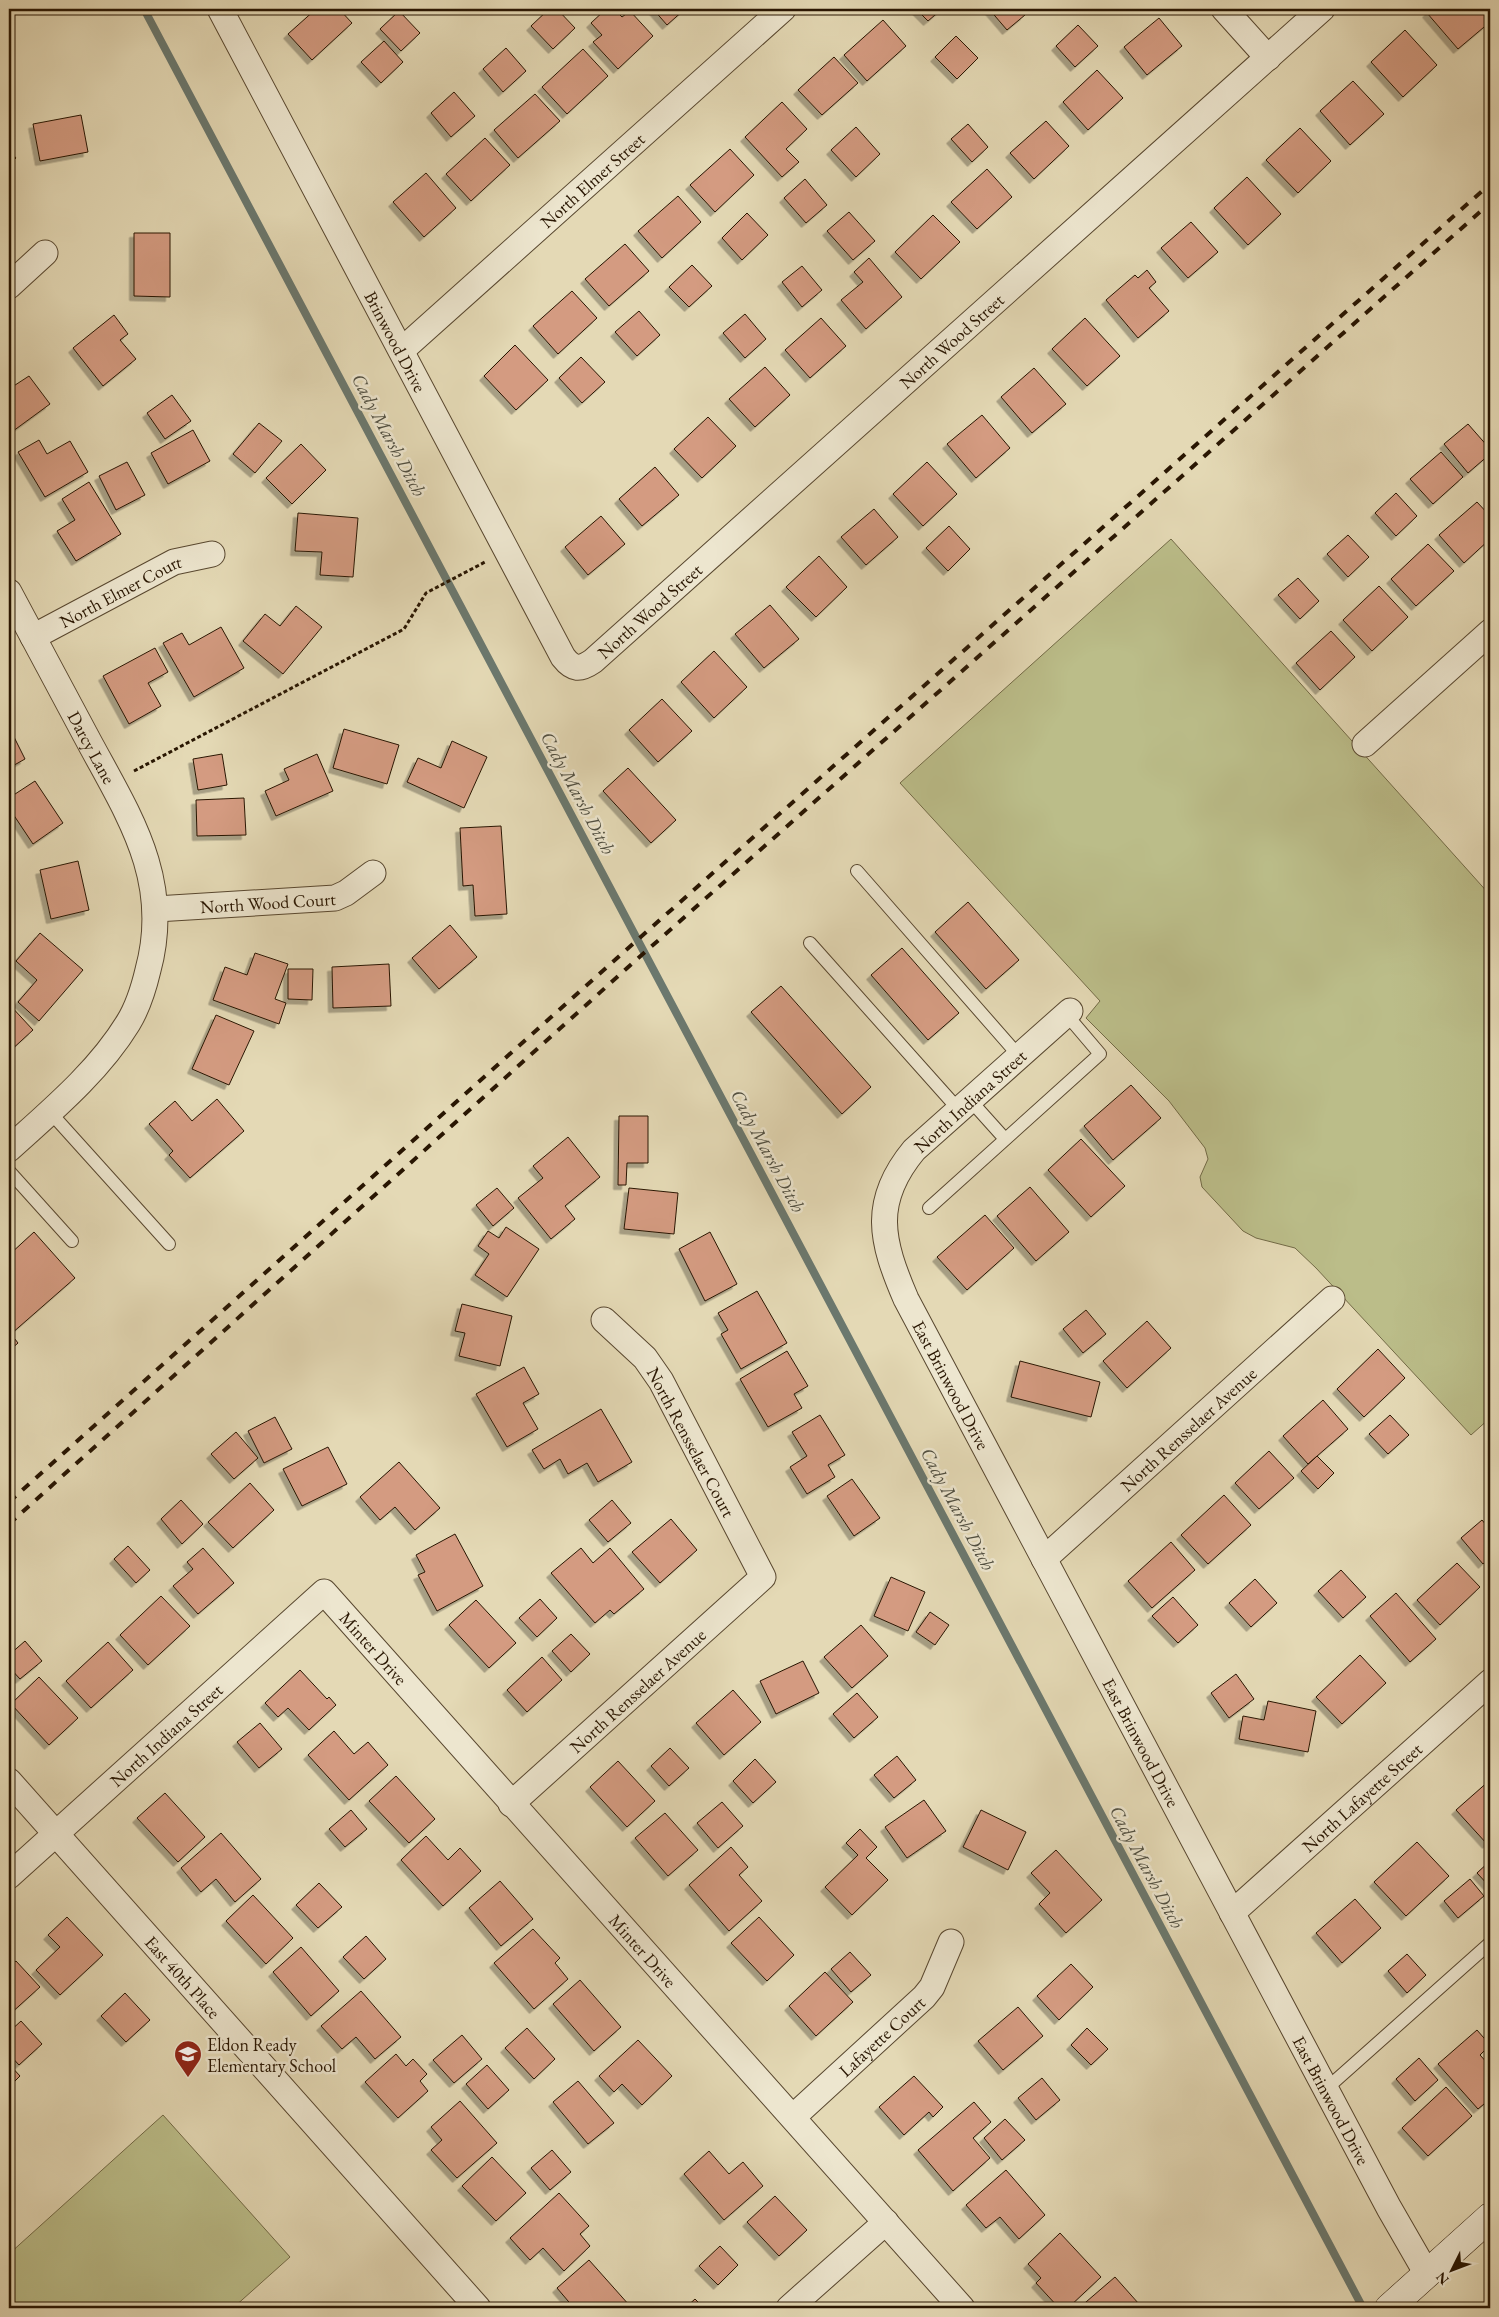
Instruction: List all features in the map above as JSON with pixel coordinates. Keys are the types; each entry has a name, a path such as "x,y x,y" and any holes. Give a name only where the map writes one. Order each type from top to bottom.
{"street":[{"name":"Brinwood Drive","path":"220,9 402,350 563,658 570,666 576,668"},
{"name":"North Elmer Street","path":"402,350 783,9"},
{"path":"1224,9 1268,58"},
{"name":"North Wood Street","path":"576,668 584,667 593,661 1322,9"},
{"path":"9,286 45,253"},
{"name":"North Elmer Court","path":"33,636 174,562 212,554"},
{"name":"Darcy Lane","path":"9,592 131,819 149,863 156,909"},
{"path":"1365,744 1490,632"},
{"name":"North Wood Court","path":"156,909 335,898 346,893 373,872"},
{"path":"9,1149 50,1112 106,1054 129,1022 144,985 154,951 156,909"},
{"name":"North Indiana Street","path":"885,1203 890,1186 901,1166 914,1150 1068,1013"},
{"name":"East Brinwood Drive","path":"885,1203 883,1224 886,1246 906,1299 1389,2208 1427,2274"},
{"name":"North Rensselaer Avenue","path":"1044,1559 1332,1299"},
{"name":"North Rensselaer Court","path":"604,1320 645,1358 661,1381 763,1577"},
{"name":"North Rensselaer Avenue","path":"511,1804 763,1577"},
{"name":"North Indiana Street","path":"9,1876 324,1592"},
{"name":"Minter Drive","path":"324,1592 962,2308"},
{"name":"North Lafayette Street","path":"1232,1913 1490,1682"},
{"name":"East 40th Place","path":"9,1781 478,2308"},
{"name":"Lafayette Court","path":"793,2117 924,1997 932,1987 951,1942"},
{"path":"1392,2305 1490,2217"},
{"path":"789,2308 886,2222"}],"lane":[{"path":"857,871 1019,1056"},
{"path":"810,943 965,1105 1006,1139"},
{"path":"930,1208 1100,1054 1068,1013"},
{"path":"50,1112 168,1244"},
{"path":"9,1171 72,1241"},
{"path":"1326,2089 1490,1943"}],"path":[{"path":"112,783 404,629 426,593 464,573"}],"green space":[{"path":"1171,539 1490,895 1490,1418 1471,1435 1316,1268 1295,1248 1256,1238 1243,1231 1202,1187 1200,1177 1208,1159 1205,1148 1169,1101 1086,1018 1100,1001 900,783"},
{"path":"163,2115 290,2257 233,2308 9,2308 9,2254"}],"building":[{"path":"316,9 339,9 352,23 312,60 288,34"},
{"path":"549,9 557,9 575,28 553,49 531,26"},
{"path":"606,9 614,9 622,17 630,11 653,36 618,69 593,42 602,35 591,23"},
{"path":"653,9 685,9 667,25"},
{"path":"916,9 942,9 928,21"},
{"path":"989,9 1021,9 1025,15 1007,30"},
{"path":"1431,9 1480,9 1490,22 1458,49 1427,13"},
{"path":"399,11 420,33 401,51 380,29"},
{"path":"1159,18 1182,46 1147,75 1124,47"},
{"path":"883,20 906,46 867,81 844,55"},
{"path":"1078,25 1098,46 1075,67 1056,46"},
{"path":"1405,30 1437,65 1403,97 1371,62"},
{"path":"956,36 978,58 957,79 935,57"},
{"path":"384,41 403,62 381,83 361,62"},
{"path":"506,48 526,71 503,92 483,69"},
{"path":"583,49 608,76 567,114 542,87"},
{"path":"834,57 858,83 822,115 798,90"},
{"path":"1097,70 1123,98 1088,130 1063,102"},
{"path":"1353,81 1384,114 1350,145 1320,111"},
{"path":"454,92 475,116 451,137 431,113"},
{"path":"535,94 560,121 518,158 494,130"},
{"path":"782,102 807,129 786,149 799,162 782,177 745,137"},
{"path":"81,115 88,152 40,161 33,124"},
{"path":"1046,121 1069,146 1034,179 1010,153"},
{"path":"968,124 988,147 972,162 951,139"},
{"path":"856,127 880,154 856,177 831,150"},
{"path":"1300,128 1331,161 1298,193 1266,160"},
{"path":"485,138 510,165 471,201 446,174"},
{"path":"730,149 754,175 715,212 690,185"},
{"path":"9,150 16,158 9,165"},
{"path":"987,169 1012,197 977,229 951,202"},
{"path":"426,173 456,208 424,237 393,202"},
{"path":"1247,177 1281,214 1248,245 1214,208"},
{"path":"805,179 827,205 806,223 784,198"},
{"path":"678,196 701,222 662,258 638,231"},
{"path":"849,212 875,241 853,260 827,231"},
{"path":"747,213 768,235 742,260 722,238"},
{"path":"933,215 960,242 921,279 895,252"},
{"path":"1191,222 1218,252 1188,278 1161,248"},
{"path":"134,233 170,233 170,297 134,296"},
{"path":"625,244 649,271 609,306 585,279"},
{"path":"869,258 902,297 866,329 841,300 863,282 854,272"},
{"path":"692,265 712,286 689,307 669,287"},
{"path":"802,266 822,290 802,307 782,282"},
{"path":"1147,270 1156,282 1149,288 1169,311 1138,338 1106,300 1135,275 1138,278"},
{"path":"572,291 597,318 558,354 533,326"},
{"path":"639,311 660,335 637,356 615,332"},
{"path":"745,314 766,339 745,358 723,333"},
{"path":"114,315 128,334 120,340 136,359 103,386 73,348"},
{"path":"821,318 846,346 810,378 785,350"},
{"path":"1085,318 1120,356 1087,386 1052,349"},
{"path":"515,345 548,380 516,410 484,376"},
{"path":"581,357 605,382 582,403 559,378"},
{"path":"765,367 790,395 755,427 729,399"},
{"path":"1034,368 1066,404 1032,433 1001,397"},
{"path":"29,376 50,404 9,434 9,389"},
{"path":"172,395 191,421 165,439 147,413"},
{"path":"982,415 1010,448 976,478 947,444"},
{"path":"708,417 736,446 702,478 674,449"},
{"path":"259,423 282,441 255,473 233,454"},
{"path":"1468,424 1490,449 1490,454 1468,473 1444,444"},
{"path":"193,430 210,461 168,484 151,453"},
{"path":"39,440 47,454 70,441 88,472 45,497 18,452"},
{"path":"301,444 326,470 292,504 266,478"},
{"path":"1441,452 1463,477 1433,504 1410,479"},
{"path":"127,462 145,495 116,510 99,476"},
{"path":"927,462 957,494 923,526 893,494"},
{"path":"655,467 679,495 642,526 619,499"},
{"path":"89,482 121,534 76,561 57,531 75,520 62,499"},
{"path":"1396,493 1417,516 1396,536 1375,513"},
{"path":"1477,502 1490,516 1490,539 1464,563 1439,535"},
{"path":"874,509 898,537 866,565 841,537"},
{"path":"298,513 358,518 353,577 320,575 322,552 295,551"},
{"path":"601,516 625,544 588,575 565,547"},
{"path":"949,526 970,549 948,571 926,548"},
{"path":"1348,535 1369,557 1348,577 1327,554"},
{"path":"1428,544 1454,571 1416,606 1391,579"},
{"path":"819,556 847,587 816,617 786,587"},
{"path":"1298,578 1319,601 1300,619 1278,595"},
{"path":"1379,586 1408,617 1372,651 1343,620"},
{"path":"770,605 799,639 764,668 735,634"},
{"path":"296,606 322,627 283,674 243,641 265,614 280,626"},
{"path":"221,627 244,668 194,697 163,643 182,633 189,645"},
{"path":"1331,631 1355,657 1320,690 1296,663"},
{"path":"155,648 168,672 148,683 161,706 129,724 103,676"},
{"path":"714,651 747,687 714,718 681,682"},
{"path":"662,699 692,731 658,762 629,730"},
{"path":"9,727 25,759 9,768"},
{"path":"344,729 399,745 387,784 333,768"},
{"path":"452,741 487,757 464,808 407,782 418,758 441,768"},
{"path":"222,754 227,785 198,790 193,759"},
{"path":"317,754 333,791 276,816 265,791 289,780 284,769"},
{"path":"628,768 676,820 651,843 603,791"},
{"path":"35,781 63,823 33,844 9,808 9,798"},
{"path":"244,798 246,835 197,836 196,800"},
{"path":"501,826 507,914 475,916 473,885 463,886 460,828"},
{"path":"78,861 89,910 51,919 40,870"},
{"path":"968,902 1019,960 986,989 935,932"},
{"path":"450,925 477,957 439,989 412,958"},
{"path":"40,933 83,970 39,1021 18,1002 37,980 16,961"},
{"path":"902,948 959,1013 928,1040 871,975"},
{"path":"255,953 288,964 275,999 286,1003 279,1024 213,1000 225,967 247,975"},
{"path":"389,964 391,1006 333,1008 332,967"},
{"path":"288,969 313,969 312,1000 288,999"},
{"path":"781,986 871,1087 842,1114 751,1012"},
{"path":"9,1004 33,1030 9,1052"},
{"path":"216,1015 254,1031 229,1085 192,1069"},
{"path":"1131,1085 1161,1118 1113,1160 1084,1126"},
{"path":"217,1099 244,1131 190,1178 169,1155 173,1151 149,1124 175,1101 192,1121"},
{"path":"619,1116 648,1116 648,1163 627,1163 626,1185 618,1185"},
{"path":"568,1137 600,1177 565,1206 575,1219 551,1239 518,1198 543,1178 533,1166"},
{"path":"1081,1139 1125,1186 1091,1217 1048,1170"},
{"path":"1030,1187 1069,1232 1036,1261 997,1216"},
{"path":"497,1188 514,1208 493,1226 476,1205"},
{"path":"629,1188 678,1193 674,1234 624,1229"},
{"path":"985,1215 1014,1248 967,1290 937,1257"},
{"path":"506,1227 539,1249 507,1297 475,1275 489,1254 478,1246 488,1231 499,1238"},
{"path":"34,1232 75,1278 11,1334 18,1343 9,1351 9,1255"},
{"path":"710,1232 737,1284 705,1301 679,1249"},
{"path":"757,1291 787,1343 741,1369 721,1334 728,1330 718,1313"},
{"path":"462,1304 512,1316 500,1366 459,1356 465,1333 455,1331"},
{"path":"1086,1310 1106,1334 1083,1353 1063,1329"},
{"path":"1147,1321 1171,1348 1127,1388 1103,1361"},
{"path":"1378,1349 1405,1378 1364,1417 1337,1389"},
{"path":"787,1351 808,1386 794,1394 802,1408 768,1427 740,1379"},
{"path":"1020,1361 1100,1382 1091,1417 1011,1397"},
{"path":"524,1367 539,1394 523,1403 538,1429 507,1447 476,1394"},
{"path":"1323,1400 1348,1429 1308,1464 1283,1436"},
{"path":"601,1409 632,1462 598,1482 587,1463 568,1474 560,1459 544,1469 532,1450"},
{"path":"820,1415 845,1455 828,1465 835,1477 807,1494 790,1467 807,1456 792,1432"},
{"path":"1390,1415 1409,1435 1388,1454 1369,1434"},
{"path":"275,1417 292,1449 264,1463 248,1431"},
{"path":"236,1432 258,1458 234,1479 211,1454"},
{"path":"328,1447 347,1484 302,1506 283,1469"},
{"path":"1269,1451 1294,1478 1259,1509 1235,1483"},
{"path":"1317,1456 1334,1473 1318,1489 1301,1471"},
{"path":"399,1462 440,1508 415,1530 395,1507 380,1520 360,1497"},
{"path":"852,1479 880,1518 854,1536 827,1496"},
{"path":"250,1483 274,1510 233,1548 208,1522"},
{"path":"1224,1495 1251,1525 1208,1564 1181,1535"},
{"path":"181,1500 203,1524 182,1544 161,1519"},
{"path":"612,1500 631,1523 608,1542 589,1520"},
{"path":"671,1519 697,1550 660,1583 632,1552"},
{"path":"1482,1520 1487,1526 1490,1523 1490,1557 1483,1564 1461,1538"},
{"path":"455,1534 483,1586 437,1611 418,1575 425,1572 416,1555"},
{"path":"1171,1542 1195,1570 1152,1608 1128,1581"},
{"path":"128,1546 150,1570 136,1583 114,1559"},
{"path":"203,1548 234,1583 198,1614 173,1586 193,1569 187,1562"},
{"path":"581,1548 593,1563 610,1548 644,1589 614,1614 610,1610 595,1623 551,1573"},
{"path":"1457,1563 1480,1587 1440,1625 1417,1600"},
{"path":"1341,1570 1366,1597 1343,1618 1318,1591"},
{"path":"891,1577 925,1592 908,1631 874,1616"},
{"path":"1255,1579 1277,1603 1251,1627 1229,1603"},
{"path":"1396,1593 1436,1639 1410,1662 1370,1616"},
{"path":"161,1596 190,1626 148,1665 120,1635"},
{"path":"1173,1597 1198,1625 1178,1643 1152,1616"},
{"path":"540,1599 557,1618 537,1637 519,1618"},
{"path":"476,1600 516,1643 489,1668 449,1625"},
{"path":"930,1612 949,1625 935,1645 916,1632"},
{"path":"861,1625 888,1656 852,1688 824,1657"},
{"path":"571,1634 590,1654 571,1672 552,1651"},
{"path":"25,1641 42,1661 20,1679 9,1667 9,1655"},
{"path":"108,1642 133,1670 91,1708 66,1681"},
{"path":"1360,1655 1386,1683 1342,1724 1316,1697"},
{"path":"542,1657 562,1680 527,1712 507,1690"},
{"path":"803,1661 819,1693 776,1714 760,1681"},
{"path":"300,1670 327,1699 329,1697 336,1705 309,1730 288,1708 278,1717 265,1703"},
{"path":"1236,1674 1254,1699 1229,1718 1211,1693"},
{"path":"39,1677 78,1718 49,1745 11,1704"},
{"path":"733,1690 761,1722 724,1755 696,1723"},
{"path":"857,1693 878,1717 854,1738 833,1714"},
{"path":"1268,1701 1316,1711 1308,1752 1239,1739 1243,1716 1264,1720"},
{"path":"260,1723 282,1749 259,1768 237,1742"},
{"path":"334,1731 354,1754 368,1742 388,1765 349,1800 308,1755"},
{"path":"670,1748 689,1768 669,1786 651,1766"},
{"path":"897,1756 916,1780 894,1798 874,1775"},
{"path":"755,1759 776,1782 753,1803 733,1781"},
{"path":"618,1761 655,1801 627,1827 590,1787"},
{"path":"396,1776 435,1819 409,1843 369,1801"},
{"path":"1490,1780 1490,1841 1487,1844 1456,1810"},
{"path":"165,1793 205,1837 178,1862 137,1818"},
{"path":"924,1800 946,1831 907,1858 885,1827"},
{"path":"722,1802 743,1826 718,1848 697,1823"},
{"path":"351,1810 367,1829 345,1847 329,1829"},
{"path":"981,1810 1026,1832 1008,1870 963,1847"},
{"path":"665,1813 698,1850 668,1876 635,1838"},
{"path":"860,1829 877,1847 866,1858 888,1880 852,1915 825,1887 858,1855 846,1843"},
{"path":"221,1833 261,1879 235,1902 216,1879 201,1892 181,1868"},
{"path":"426,1836 448,1860 460,1848 481,1871 443,1906 401,1860"},
{"path":"1417,1842 1449,1876 1406,1916 1374,1882"},
{"path":"731,1847 748,1867 739,1875 762,1901 729,1931 689,1885"},
{"path":"1056,1850 1102,1900 1066,1933 1039,1904 1050,1893 1031,1873"},
{"path":"1490,1861 1490,1887 1477,1873"},
{"path":"1470,1879 1484,1896 1458,1918 1444,1901"},
{"path":"500,1881 533,1919 501,1946 469,1908"},
{"path":"319,1883 342,1907 318,1928 296,1905"},
{"path":"253,1895 293,1938 266,1964 226,1921"},
{"path":"1355,1899 1381,1928 1342,1963 1316,1933"},
{"path":"67,1917 103,1955 60,1995 36,1970 60,1947 48,1935"},
{"path":"759,1917 794,1955 767,1981 731,1943"},
{"path":"533,1929 560,1958 555,1963 568,1979 534,2009 494,1963"},
{"path":"366,1936 386,1959 364,1979 343,1957"},
{"path":"301,1947 339,1991 311,2016 273,1972"},
{"path":"850,1952 871,1975 851,1992 831,1969"},
{"path":"1407,1954 1426,1975 1407,1993 1388,1971"},
{"path":"16,1961 40,1987 9,2015 9,1967"},
{"path":"1071,1964 1093,1987 1059,2020 1037,1996"},
{"path":"825,1972 853,2002 816,2036 789,2006"},
{"path":"580,1980 621,2027 594,2051 553,2004"},
{"path":"361,1991 401,2037 375,2059 356,2037 342,2049 321,2026"},
{"path":"125,1993 150,2020 126,2042 101,2016"},
{"path":"1018,2007 1043,2036 1003,2070 978,2041"},
{"path":"21,2021 42,2044 19,2065 9,2054 9,2032"},
{"path":"527,2028 555,2059 534,2079 505,2048"},
{"path":"1087,2028 1108,2049 1091,2065 1071,2045"},
{"path":"1477,2030 1490,2045 1480,2055 1490,2066 1490,2099 1478,2109 1438,2064"},
{"path":"462,2035 482,2059 454,2083 433,2060"},
{"path":"638,2040 672,2076 642,2105 622,2084 614,2092 599,2076"},
{"path":"396,2054 406,2066 413,2059 427,2074 420,2081 428,2091 398,2118 365,2082"},
{"path":"1419,2058 1438,2080 1415,2101 1396,2079"},
{"path":"9,2064 20,2076 9,2087"},
{"path":"487,2065 509,2090 488,2109 466,2084"},
{"path":"914,2076 943,2107 933,2117 929,2112 904,2135 879,2107"},
{"path":"1042,2078 1060,2100 1036,2120 1018,2098"},
{"path":"578,2081 614,2123 588,2144 553,2102"},
{"path":"1446,2087 1472,2116 1428,2156 1402,2128"},
{"path":"460,2101 497,2143 457,2178 431,2150 442,2140 431,2127"},
{"path":"974,2102 991,2122 973,2138 990,2158 953,2191 918,2150"},
{"path":"1005,2119 1025,2140 1002,2160 984,2138"},
{"path":"552,2150 571,2172 550,2190 531,2168"},
{"path":"709,2151 729,2174 743,2162 763,2186 724,2220 684,2174"},
{"path":"492,2157 526,2193 496,2221 462,2186"},
{"path":"1006,2170 1045,2215 1019,2239 1000,2217 986,2228 966,2205"},
{"path":"559,2193 589,2226 580,2234 590,2246 564,2271 543,2248 530,2260 510,2238"},
{"path":"775,2196 807,2230 779,2256 747,2222"},
{"path":"1060,2233 1101,2277 1068,2308 1059,2308 1036,2283 1041,2278 1028,2264"},
{"path":"720,2246 738,2265 718,2285 699,2266"},
{"path":"589,2260 630,2306 627,2308 574,2308 557,2288"},
{"path":"1115,2277 1139,2304 1134,2308 1079,2308"},
{"path":"695,2299 704,2308 685,2308"}],"waterway":[{"name":"Cady Marsh Ditch","path":"144,9 1363,2308"}],"railway":[{"path":"9,1502 626,950 1490,184"},
{"path":"9,1524 635,961 1490,203"}],"place":[{"name":"Eldon Ready Elementary School","path":"188,2078"}]}
